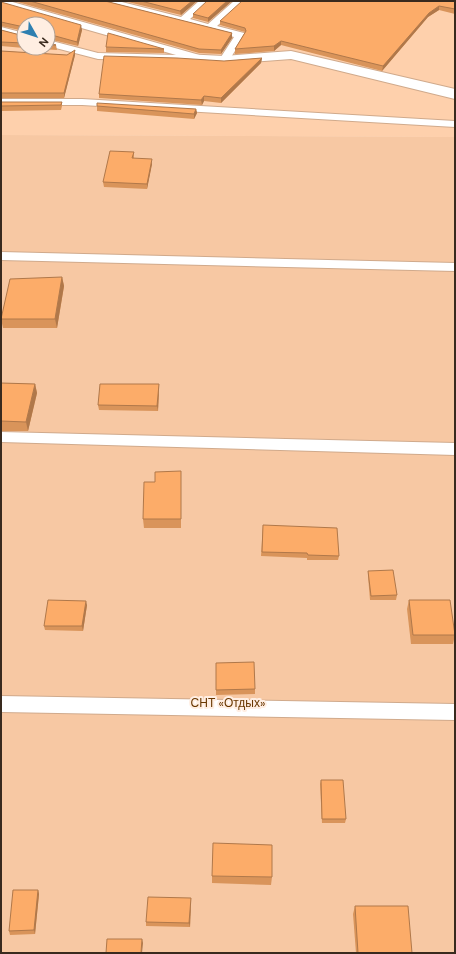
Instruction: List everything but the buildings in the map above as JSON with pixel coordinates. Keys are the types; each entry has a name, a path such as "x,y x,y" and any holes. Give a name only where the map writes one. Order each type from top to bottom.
{"street":[{"path":"183,58 224,60 291,55 455,94"}],"lane":[{"path":"106,1 240,35 224,60"},
{"path":"140,9 150,1"},
{"path":"183,20 205,1"},
{"path":"210,27 240,1"},
{"path":"1,2 206,60"},
{"path":"1,30 16,34"},
{"path":"56,45 98,56"},
{"path":"56,54 183,58"},
{"path":"1,102 82,102 455,124"},
{"path":"1,256 455,266"},
{"path":"1,437 455,449"},
{"path":"1,704 455,712"}],"shaded area":[{"path":"1,1 455,1 455,137 1,135"}],"green space":[{"name":"СНТ «Отдых»","path":"1,135 455,137 455,953 1,953"}]}
